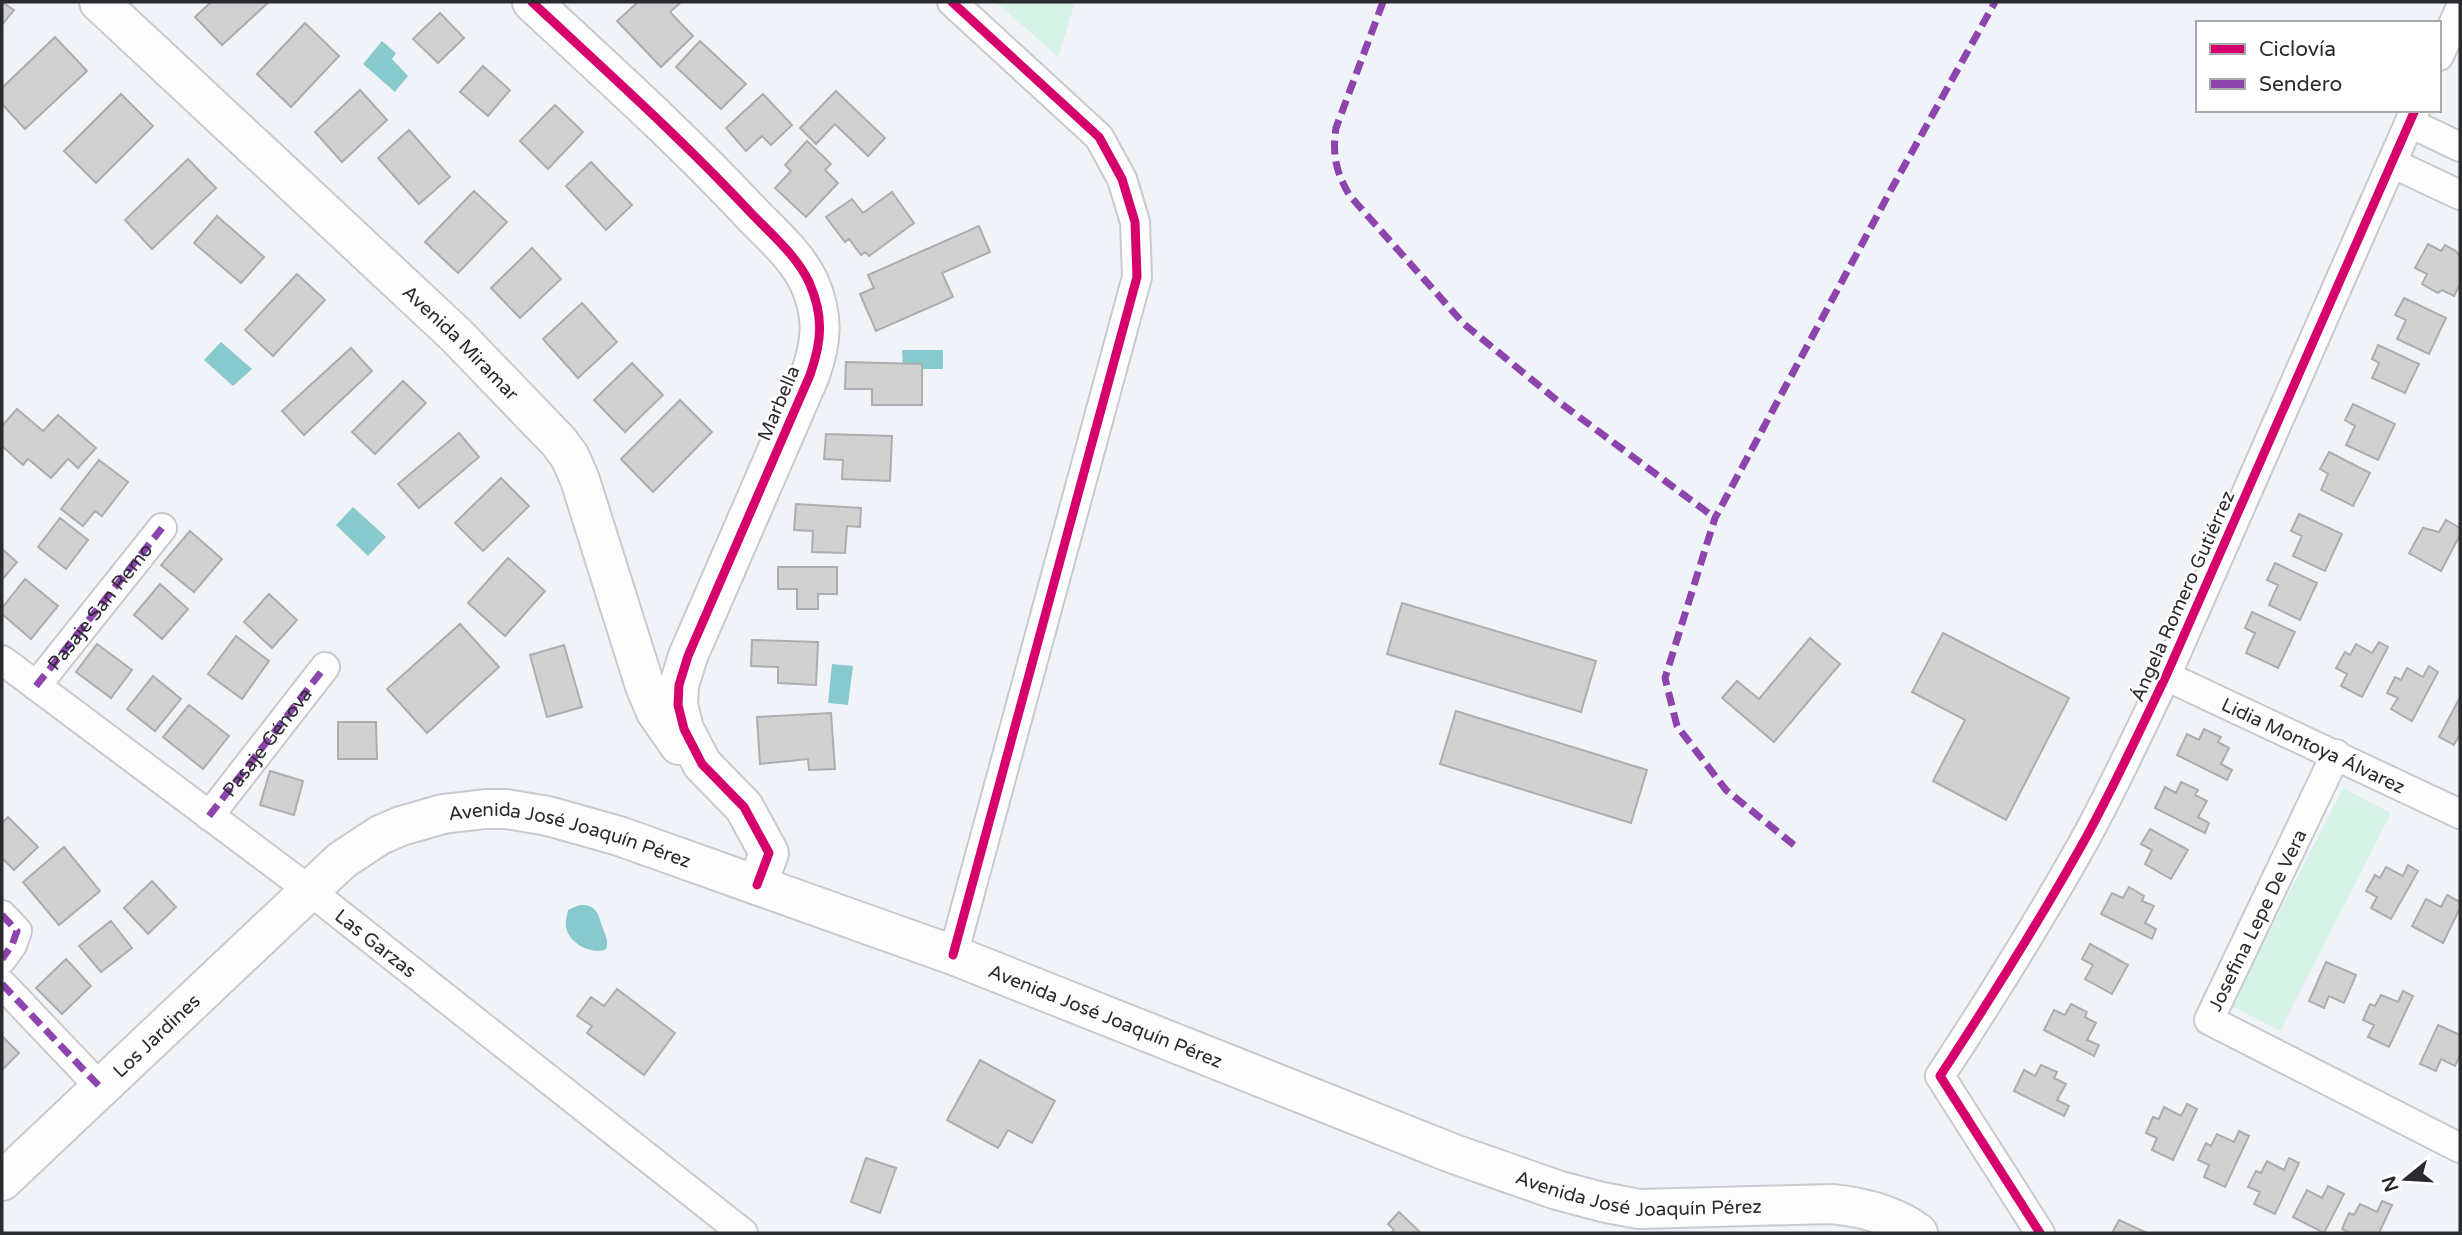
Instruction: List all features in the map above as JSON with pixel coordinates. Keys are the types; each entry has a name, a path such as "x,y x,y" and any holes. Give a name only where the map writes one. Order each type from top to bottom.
{"main road":[{"name":"Avenida Miramar","path":"99,2 456,335 559,442 570,457 580,480 635,657 656,712 676,742 702,764"},
{"name":"Marbella","path":"532,2 714,173 799,264 810,284 817,309 819,348 810,375 688,656 679,685 678,705 684,729 702,764 744,807 769,853 757,885"},
{"name":"Avenida José Joaquín Pérez","path":"309,890 342,860 380,835 432,816 506,809 548,816 619,836 953,955 1454,1154 1579,1196 1639,1209 1832,1204 1865,1209 1890,1218 1918,1233"},
{"name":"Los Jardines","path":"2,1181 99,1086 309,890"}],"street":[{"path":"952,2 1099,137 1122,179 1135,222 1136,276 953,955"},
{"path":"2441,52 2460,9"},
{"path":"2413,117 2460,147"},
{"name":"Ángela Romero Gutiérrez","path":"2040,1233 1940,1076 1991,1000 2084,842 2166,676 2413,117"},
{"path":"2392,163 2460,195"},
{"name":"Pasaje San Remo","path":"36,686 162,528"},
{"name":"Las Garzas","path":"2,660 309,890 743,1233"},
{"name":"Pasaje Génova","path":"209,816 325,667"},
{"name":"Lidia Montoya Álvarez","path":"2166,676 2460,814"},
{"name":"Josefina Lepe De Vera","path":"2336,754 2209,1020 2460,1148"},
{"path":"2,915 17,931 12,945 2,959"},
{"path":"2,984 99,1086"}],"green space":[{"path":"996,2 1072,2 1074,6 1058,57"},
{"path":"2343,788 2391,813 2280,1031 2231,1006"}],"water":[{"path":"382,41 396,53 392,59 408,76 395,92 363,64"},
{"path":"221,342 252,369 233,386 204,360"},
{"path":"902,350 943,350 943,369 903,369"},
{"path":"353,507 386,537 368,556 336,525"},
{"path":"832,664 853,666 848,705 828,703"},
{"path":"579,905 589,906 597,913 606,938 606,949 588,949 571,938 566,927 568,910"}],"building":[{"path":"2,2 14,10 2,25"},
{"path":"211,2 269,2 222,45 195,17"},
{"path":"638,2 681,2 670,12 693,36 661,67 617,21"},
{"path":"440,13 464,38 438,63 413,39"},
{"path":"305,23 339,56 291,107 257,74"},
{"path":"55,37 87,71 25,129 2,104 2,88"},
{"path":"700,41 746,84 721,109 676,67"},
{"path":"483,66 510,90 488,116 460,92"},
{"path":"360,90 387,120 342,162 315,132"},
{"path":"836,91 885,138 868,156 835,124 816,144 800,128"},
{"path":"121,94 153,126 96,183 64,151"},
{"path":"763,94 792,125 771,145 762,136 746,151 726,128"},
{"path":"555,105 583,132 548,169 520,141"},
{"path":"409,130 450,177 419,204 378,158"},
{"path":"807,141 831,164 825,170 838,183 806,217 775,188 791,171 785,165"},
{"path":"188,159 216,188 152,249 125,220"},
{"path":"591,162 632,205 606,230 566,186"},
{"path":"474,191 507,222 458,273 425,242"},
{"path":"892,192 914,223 869,256 865,252 861,255 849,239 845,242 826,217 852,199 863,213"},
{"path":"217,216 264,257 241,283 194,243"},
{"path":"979,226 990,252 942,273 953,297 876,331 860,294 874,288 868,275"},
{"path":"2428,244 2441,251 2445,245 2456,251 2460,257 2460,284 2454,296 2442,290 2438,293 2422,284 2427,274 2415,268"},
{"path":"532,248 561,279 520,318 491,288"},
{"path":"297,274 325,300 273,356 245,330"},
{"path":"2404,298 2446,318 2429,354 2397,339 2406,320 2395,315"},
{"path":"582,303 617,342 578,378 543,339"},
{"path":"2378,345 2419,364 2405,393 2372,378 2379,363 2372,359"},
{"path":"351,348 372,371 304,435 282,411"},
{"path":"846,362 922,364 922,405 872,405 872,389 845,389"},
{"path":"632,363 663,395 625,432 594,400"},
{"path":"403,381 426,403 375,454 352,432"},
{"path":"680,400 712,432 653,492 621,459"},
{"path":"2353,404 2395,424 2378,460 2346,445 2355,426 2345,420"},
{"path":"17,409 43,431 58,415 96,448 78,468 68,459 51,478 28,459 23,465 2,446 2,426"},
{"path":"459,433 479,457 419,508 398,484"},
{"path":"826,434 892,436 890,481 842,479 843,460 824,459"},
{"path":"2329,452 2370,473 2353,506 2321,490 2328,474 2320,469"},
{"path":"99,460 128,482 102,516 95,511 83,526 61,509"},
{"path":"501,478 529,506 483,551 455,523"},
{"path":"796,504 861,508 860,527 847,526 845,553 812,552 813,531 794,530"},
{"path":"2299,514 2342,534 2325,571 2293,556 2302,536 2291,531"},
{"path":"60,518 88,540 66,569 38,547"},
{"path":"2446,520 2460,528 2460,535 2441,571 2409,553 2423,528 2439,532"},
{"path":"190,531 222,559 194,592 161,565"},
{"path":"2,549 17,562 2,580"},
{"path":"508,558 545,591 505,636 468,603"},
{"path":"2275,563 2317,583 2300,620 2269,605 2278,585 2267,580"},
{"path":"778,567 837,567 837,594 818,594 818,609 797,609 797,589 778,589"},
{"path":"25,579 58,606 31,639 2,614 2,608"},
{"path":"160,584 188,609 162,639 134,615"},
{"path":"269,594 297,620 272,648 244,622"},
{"path":"1402,603 1596,661 1581,712 1387,654"},
{"path":"2252,612 2295,632 2278,668 2246,653 2255,633 2245,628"},
{"path":"460,624 499,667 427,733 387,689"},
{"path":"1943,633 2069,698 2006,820 1933,781 1965,720 1912,692"},
{"path":"236,636 269,661 242,699 208,674"},
{"path":"1810,638 1840,664 1774,742 1722,698 1737,681 1759,699"},
{"path":"752,640 818,642 816,685 778,683 778,667 751,666"},
{"path":"2379,642 2388,647 2362,697 2341,686 2347,674 2336,668 2345,652 2350,655 2356,644 2372,653"},
{"path":"97,644 132,670 111,698 76,672"},
{"path":"564,645 582,707 547,717 530,655"},
{"path":"2429,666 2438,672 2412,721 2391,709 2398,698 2387,693 2395,677 2401,680 2407,668 2423,677"},
{"path":"153,676 181,699 155,731 127,709"},
{"path":"2459,699 2460,734 2454,745 2439,737"},
{"path":"189,705 229,736 203,769 163,737"},
{"path":"1456,711 1647,770 1631,823 1440,764"},
{"path":"831,713 835,769 809,770 808,759 760,764 757,717"},
{"path":"338,722 376,722 377,759 338,759"},
{"path":"2204,729 2221,737 2218,742 2229,748 2221,764 2232,770 2227,780 2177,755 2187,734 2199,740"},
{"path":"270,771 303,781 294,815 260,805"},
{"path":"2181,782 2198,790 2195,795 2207,801 2198,817 2209,823 2205,833 2155,808 2165,787 2176,793"},
{"path":"8,817 38,847 14,870 2,858 2,823"},
{"path":"2150,829 2188,850 2171,879 2145,864 2152,850 2141,844"},
{"path":"64,847 100,891 59,925 23,882"},
{"path":"2408,865 2418,871 2391,919 2371,908 2377,897 2366,891 2375,875 2380,878 2386,867 2403,876"},
{"path":"152,881 176,907 148,934 124,908"},
{"path":"2129,887 2144,896 2142,901 2154,906 2145,923 2156,929 2152,939 2101,914 2112,893 2123,898"},
{"path":"2447,895 2460,902 2460,908 2443,943 2412,926 2426,899 2441,907"},
{"path":"111,921 132,948 101,972 79,946"},
{"path":"2090,944 2128,965 2112,994 2085,979 2093,965 2082,959"},
{"path":"66,959 91,986 62,1014 36,988"},
{"path":"2326,962 2356,975 2344,1003 2329,996 2324,1008 2309,1001"},
{"path":"617,989 675,1033 644,1075 587,1033 592,1026 577,1016 591,997 604,1006"},
{"path":"2403,991 2413,996 2389,1047 2368,1037 2374,1025 2363,1020 2370,1004 2375,1006 2381,995 2398,1002"},
{"path":"2071,1004 2087,1012 2085,1017 2096,1023 2087,1040 2099,1045 2094,1056 2044,1030 2054,1010 2065,1015"},
{"path":"2438,1025 2460,1035 2460,1055 2455,1066 2441,1059 2436,1071 2420,1064"},
{"path":"2,1036 19,1053 2,1070"},
{"path":"980,1060 1055,1101 1032,1143 1008,1130 998,1148 947,1120"},
{"path":"2041,1065 2057,1072 2054,1078 2066,1084 2057,1100 2069,1106 2064,1116 2014,1091 2024,1070 2035,1076"},
{"path":"2187,1104 2197,1109 2173,1160 2152,1150 2157,1138 2146,1133 2153,1117 2159,1119 2164,1107 2181,1116"},
{"path":"2239,1131 2249,1136 2225,1187 2204,1177 2209,1165 2198,1160 2206,1143 2211,1146 2217,1134 2234,1142"},
{"path":"866,1158 896,1168 880,1213 851,1202"},
{"path":"2289,1158 2299,1163 2275,1214 2254,1204 2260,1192 2248,1187 2256,1171 2261,1173 2267,1161 2284,1170"},
{"path":"2328,1186 2344,1194 2324,1233 2293,1217 2307,1190 2322,1198"},
{"path":"2382,1201 2392,1205 2379,1233 2350,1233 2342,1229 2349,1213 2354,1215 2360,1204 2377,1212"},
{"path":"1399,1212 1421,1233 1391,1233 1394,1230 1388,1224"},
{"path":"2119,1220 2147,1233 2112,1233"}],"marked path":[{"path":"1383,2 1336,128 1336,164 1350,196 1464,324 1559,402 1715,518"},
{"path":"1794,845 1726,790 1677,726 1665,678 1715,518 1995,2"},
{"path":"36,686 162,528"},
{"path":"209,816 325,667"},
{"path":"2,915 17,931 12,945 2,959"},
{"path":"2,984 99,1086"}],"cycle path":[{"path":"532,2 671,132 783,245 804,272 814,294 820,328 810,375 688,656 679,685 678,705 684,729 702,764 744,807 769,853 757,885"},
{"path":"952,2 1099,137 1122,179 1135,222 1137,277 953,955"},
{"path":"2040,1233 1940,1076 2049,902 2115,781 2166,676 2414,112"}]}
